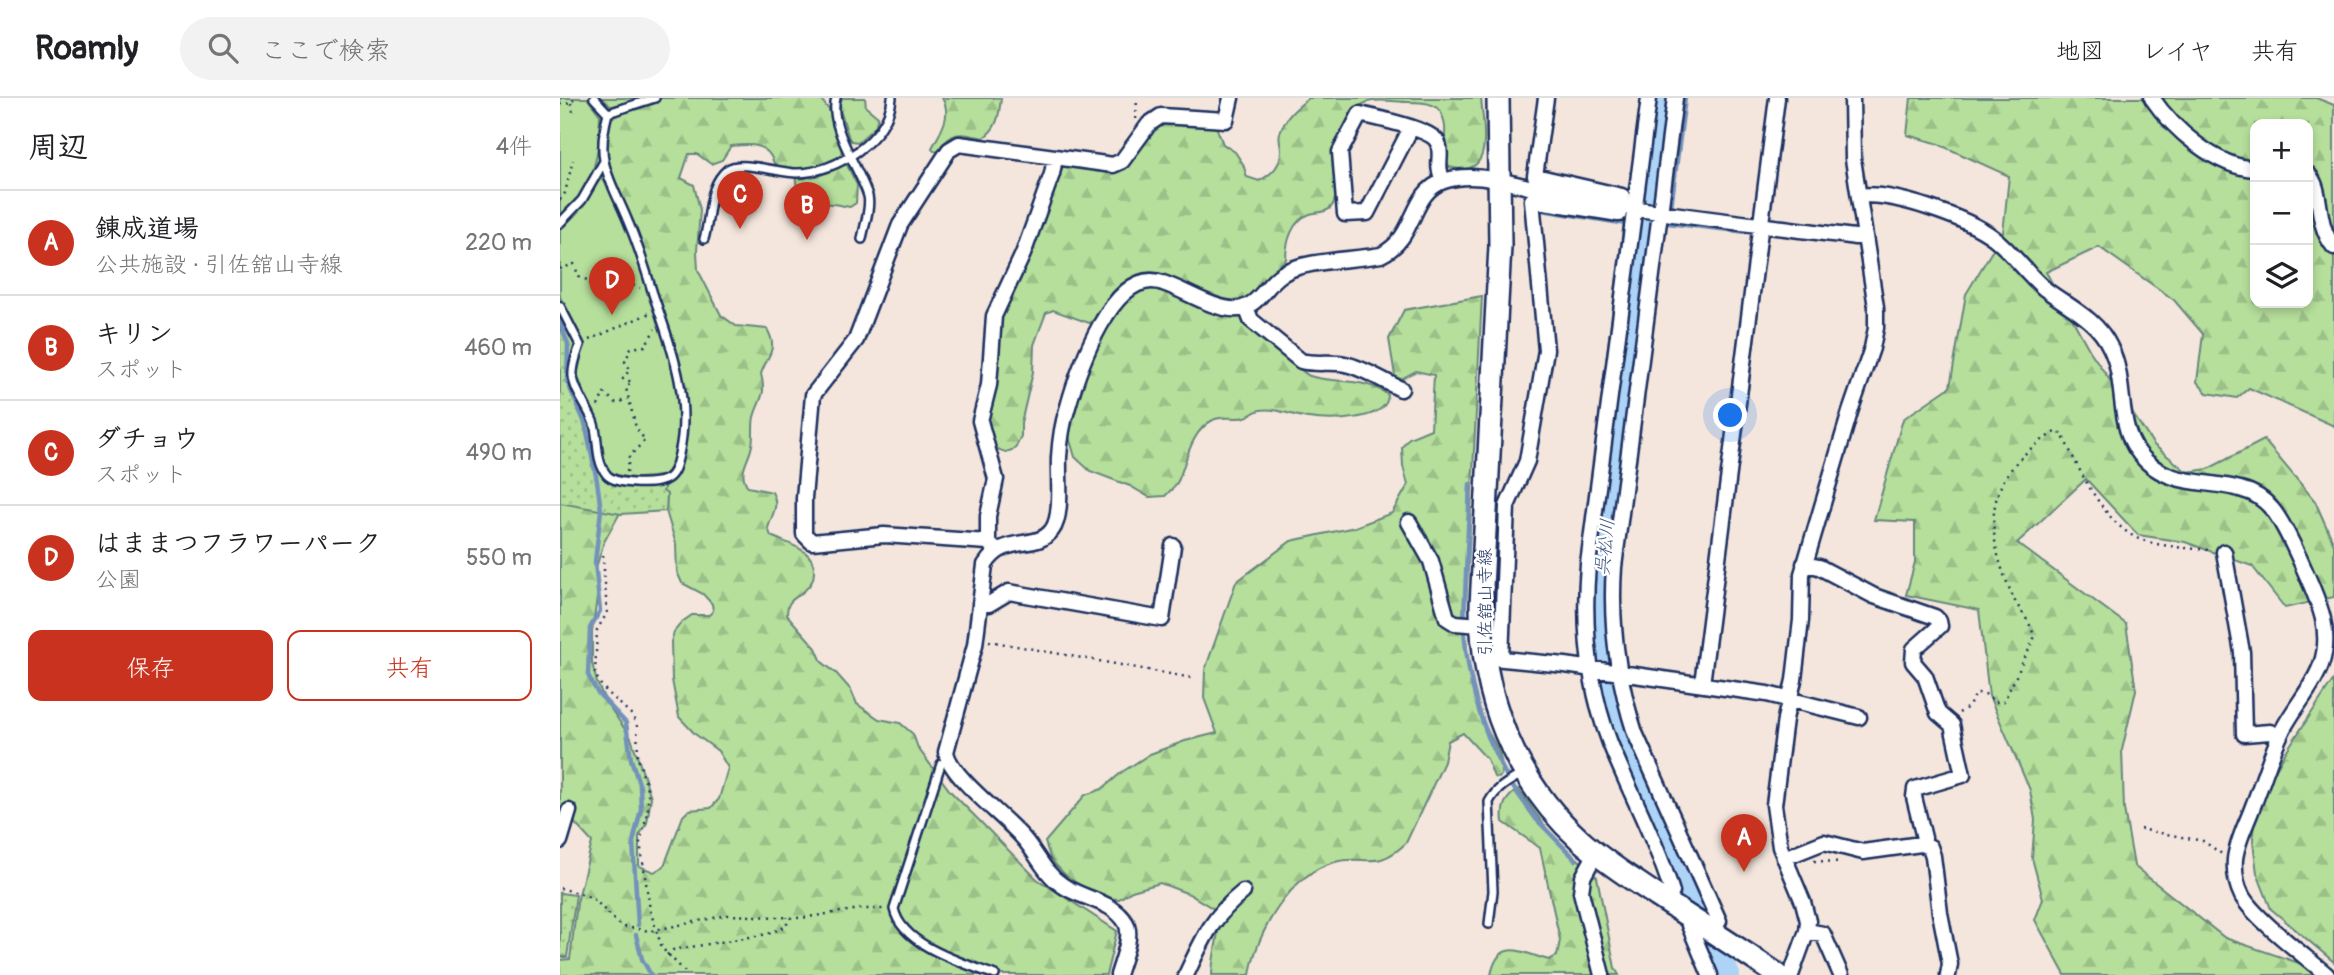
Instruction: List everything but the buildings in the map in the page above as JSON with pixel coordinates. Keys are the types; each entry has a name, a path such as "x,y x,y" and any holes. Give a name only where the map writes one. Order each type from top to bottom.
{"main road":[{"name":"引佐舘山寺線","path":"1498,98 1499,281 1481,625 1493,659 1497,713 1525,772 1557,816 1596,853 1778,975"}],"street":[{"path":"1231,98 1226,120 1168,115 1154,119 1129,154 1113,165 964,144 953,146 900,225 856,340 813,395 803,534 812,542 884,535 992,547 1046,537 1056,523 1060,442 1067,410 1099,328 1128,289 1136,283 1155,280 1218,306 1230,309 1245,307 1261,295 1280,274 1290,269 1368,258 1392,250 1401,240 1425,194 1443,181 1489,178 1631,207 1855,237 1865,236"},
{"path":"1546,98 1535,176 1622,196 1631,207"},
{"path":"1648,98 1631,207 1588,564 1585,616 1592,669 1610,743 1662,860 1672,892 1666,901"},
{"path":"1675,98 1614,567 1612,615 1616,672 1635,733 1719,921 1717,932"},
{"path":"1702,684 1777,98"},
{"path":"1791,975 1807,931 1806,911 1791,856 1776,833 1774,805 1800,632 1804,564 1875,338 1876,307 1852,142 1852,98"},
{"path":"2152,98 2175,127 2218,158 2240,168 2250,169"},
{"path":"1411,128 1367,213 1345,214 1340,152 1360,114 1411,128 1434,137 1438,144 1437,169 1443,181"},
{"path":"1055,158 1048,186 1018,264 997,305 992,328 989,385 980,421 996,479 988,516 992,547 985,565 976,639 947,744 947,761 1020,835 1056,881 1073,892 1115,909 1124,920 1128,931 1118,975"},
{"path":"2313,182 2322,226 2334,247"},
{"path":"1859,196 1897,198 1977,227 2002,245 2040,285 2094,324 2112,351 2118,372 2125,425 2133,444 2145,461 2172,478 2250,492 2274,511 2323,616 2329,657 2280,736 2239,844 2235,862 2236,880 2248,905 2327,975"},
{"path":"1631,207 1619,214 1532,200 1546,350 1527,460 1507,506 1493,659 1702,684 1790,699 1859,717"},
{"path":"1245,307 1251,320 1301,361 1351,366 1401,389"},
{"path":"1409,523 1431,561 1447,618 1455,623 1481,625"},
{"path":"980,603 989,604 1009,592 1162,619 1173,546"},
{"path":"2224,552 2242,652 2244,734 2270,732 2280,736"},
{"path":"1804,564 1819,567 1874,596 1935,617 1939,621 1937,631 1914,649 1913,662 1925,676 1938,713 1952,724 1963,775 1915,789 1913,797 1924,838 1921,844"},
{"path":"560,841 569,811"},
{"path":"1791,856 1828,841 1863,852 1921,844 1930,847 1950,964 1948,975"},
{"path":"1596,853 1583,877 1581,892 1602,975"},
{"path":"1185,975 1212,922 1243,892"},
{"path":"1691,919 1689,925 1705,973"},
{"path":"1807,931 1823,934 1838,974"}],"lane":[{"path":"594,98 608,113"},
{"path":"608,113 655,98"},
{"path":"827,98 834,108 849,157 869,198 862,239"},
{"path":"834,108 836,98"},
{"path":"704,239 710,201 722,175 731,167 742,165 799,173 815,171 849,157 880,131 887,118 892,98"},
{"path":"560,306 580,345 573,376 594,423 600,461 606,474 611,479 627,483 664,481 670,477 681,445 684,414 680,384 659,309 629,223 603,163 604,128 608,113"},
{"path":"560,223 582,200 603,163"},
{"path":"947,761 941,764 894,909 901,924 924,944 943,955 995,975"},
{"path":"1489,924 1493,891 1489,802 1501,787 1525,772"}],"path":[{"path":"574,98 571,103 574,115"},
{"path":"560,104 571,103"},
{"path":"560,200 565,193 573,160"},
{"path":"560,269 574,264 579,277 590,281 593,296 604,294 608,282 627,283"},
{"path":"580,345 659,309"},
{"path":"627,483 629,457 645,440 636,428 629,401 626,387 632,382 623,379 630,369 625,362 631,348 646,346 651,337"},
{"path":"594,413 604,393 616,403 629,401"},
{"path":"1948,720 1965,711 1977,693 1985,694 1995,702 2004,701 2032,647 2034,632 2017,605 2006,580 1998,554 1992,516 1993,505 2005,479 2021,457 2041,440 2055,432 2062,434 2083,475 2106,510 2120,526 2138,538 2158,544 2224,552"},
{"path":"603,555 607,612 597,630 595,674 602,687 633,716 637,724 637,753 646,779 649,804 640,839 642,865 655,930 667,955 688,975"},
{"path":"976,639 1192,678"},
{"path":"2140,829 2203,841 2229,861 2235,862"},
{"path":"1791,856 1801,861 1850,862"},
{"path":"560,888 595,900 617,923 625,927 655,930 728,915 801,918 860,909 894,909"},
{"path":"667,955 673,950 768,934 787,926 788,917"}],"green space":[{"path":"560,98 602,98 612,108 607,162 633,222 679,358 687,398 687,430 681,461 673,480 665,485 663,491 667,494 666,511 621,514 560,503"},
{"path":"560,98 587,98 600,115 598,146 592,172 580,195 560,218"},
{"path":"602,98 820,98 829,110 844,159 857,185 856,203 850,207 830,204 804,207 800,204 795,176 774,163 767,151 757,146 731,146 722,160 711,164 697,154 689,154 681,178 694,185 700,210 698,270 721,315 736,326 767,329 772,342 771,352 761,374 763,393 754,417 751,451 744,476 748,487 772,492 775,502 768,528 771,536 799,548 813,564 814,575 811,583 792,600 787,615 816,648 822,662 851,690 857,704 879,719 900,723 913,734 918,748 950,791 1037,879 1117,931 1106,975 560,975 560,960 570,959 577,903 592,842 560,807 560,315 626,502 604,542 596,568 598,591 592,632 592,663 606,702 631,738 651,797 647,823 639,836 639,866 654,872 664,866 683,816 689,810 711,808 719,799 728,768 718,751 695,734 679,717 672,680 671,642 674,632 692,615 709,615 713,611 712,604 703,594 682,583 677,572 676,544 666,511 667,495 663,491 665,484 678,471 681,461 687,430 687,398 674,343 633,222 607,162 608,129 612,109"},
{"path":"842,98 865,98 866,107 878,117 875,127 858,142 849,138 839,107"},
{"path":"942,98 1001,98 995,125 983,138 957,135 934,151 932,148 946,118"},
{"path":"1309,98 1481,98 1484,136 1480,159 1474,166 1464,169 1449,167 1445,154 1444,121 1440,111 1433,105 1386,100 1365,103 1353,113 1341,136 1337,151 1333,204 1328,210 1304,217 1294,226 1286,259 1243,302 1226,300 1162,276 1146,275 1125,283 1106,308 1089,323 1053,310 1046,313 1034,345 1033,372 1021,423 1021,436 1015,449 1006,452 996,448 990,438 987,401 1000,317 1008,296 1023,273 1063,165 1108,169 1145,133 1164,120 1209,122 1217,129 1223,144 1235,152 1247,177 1259,181 1272,172 1281,156 1279,135 1285,122 1295,109"},
{"path":"1911,98 2316,98 2334,105 2334,426 2249,388 2237,398 2207,393 2197,382 2203,334 2174,300 2099,247 2046,272 2090,351 2154,445 2187,472 2208,469 2264,440 2315,501 2334,544 2334,597 2285,608 2252,566 2185,542 2138,535 2086,479 2017,543 2126,624 2136,690 2122,750 2124,809 2134,866 2225,938 2305,965 2318,975 2065,975 2035,920 2043,899 2032,858 2035,820 2030,790 1989,696 1979,610 1906,595 1915,562 1915,522 1874,520 1903,419 1950,387 1966,294 2003,233 2009,176 1936,143 1907,135"},
{"path":"601,178 614,198 625,224 674,369 679,400 678,441 672,463 662,476 627,479 614,476 609,471 604,460 598,422 577,376 584,344 560,297 560,229 585,202"},
{"path":"1150,284 1246,318 1305,373 1379,389 1388,395 1385,404 1368,415 1356,418 1308,418 1266,409 1241,418 1213,420 1195,438 1178,482 1165,496 1149,497 1130,486 1090,471 1075,457 1069,437 1075,401 1099,338 1125,297"},
{"path":"1482,296 1465,624 1473,688 1480,713 1500,756 1501,775 1499,778 1494,777 1487,759 1463,733 1448,741 1444,762 1406,843 1396,852 1379,860 1335,862 1304,878 1278,907 1268,924 1250,975 1212,975 1218,926 1217,911 1189,894 1160,883 1132,891 1119,899 1104,898 1068,878 1051,860 1045,842 1085,795 1102,789 1150,754 1217,733 1204,698 1205,670 1236,582 1291,541 1355,527 1392,513 1408,485 1402,447 1409,438 1431,429 1434,375 1416,371 1396,382 1389,339 1404,310"},
{"path":"2334,679 2334,962 2271,909 2257,873 2253,842 2254,808 2285,753"},
{"path":"1518,789 1550,833 1597,877 1615,968 1619,975 1491,975 1500,955 1506,951 1514,950 1549,960 1557,956 1560,940 1540,848 1503,822 1505,803"},
{"path":"560,893 576,895 567,957 560,957"}],"waterway":[{"name":"呉松川","path":"1662,98 1601,565 1600,640 1608,690 1623,738 1728,975"},
{"path":"1671,207 1685,98"},
{"path":"1542,210 1626,224"},
{"path":"1646,221 1655,222"},
{"path":"1580,576 1625,223"},
{"path":"1667,223 1747,232"},
{"path":"1636,225 1645,226"},
{"path":"1738,463 1766,235"},
{"path":"560,322 568,344 567,381 585,423 601,510 595,562 600,611 590,628 588,675 597,692 626,723 631,759 640,787 641,809 633,842 638,925"},
{"path":"1464,619 1470,484"},
{"path":"1464,630 1477,705 1489,740 1506,775"},
{"path":"1513,787 1536,819 1576,860"},
{"path":"636,935 642,959 651,975"}],"place":[{"name":"ダチョウ","path":"740,229"},
{"name":"キリン","path":"807,240"},
{"name":"はままつフラワーパーク","path":"612,315"},
{"name":"錬成道場","path":"1744,872"}]}
